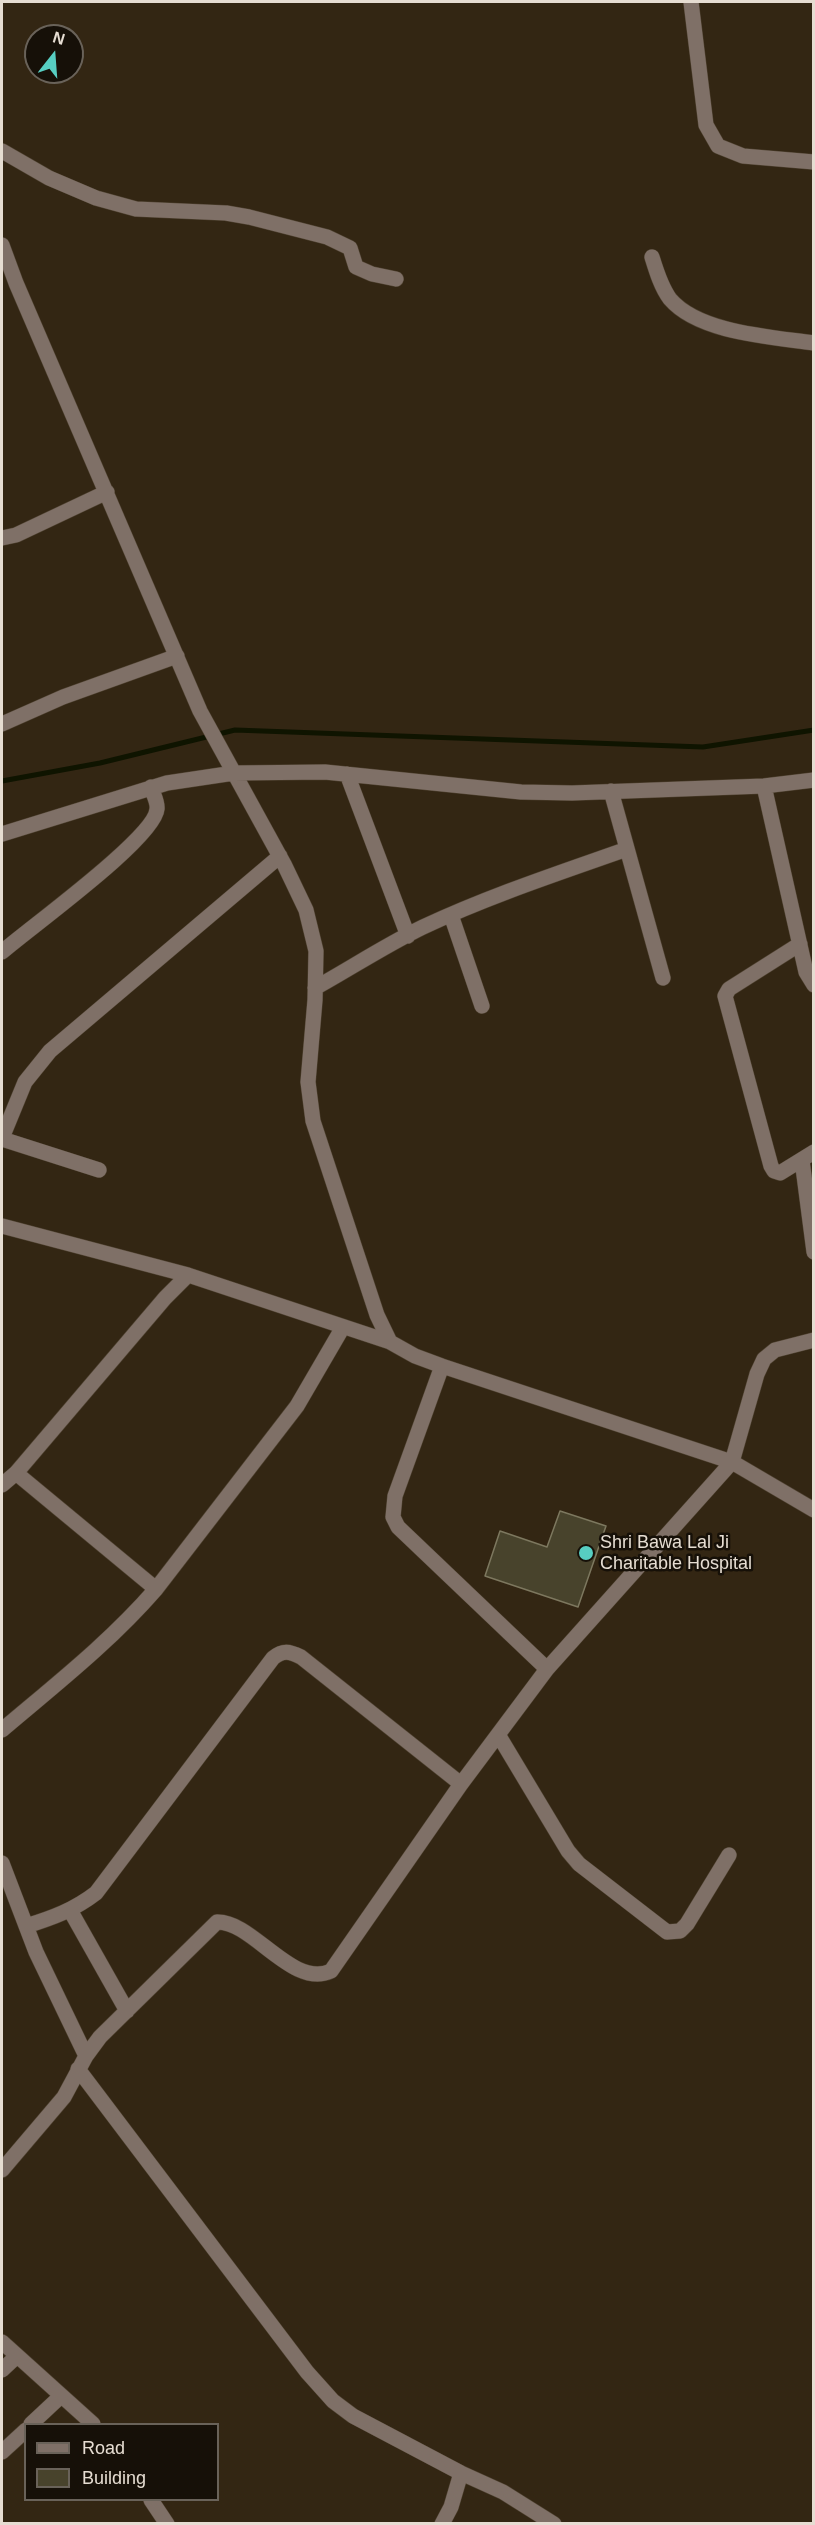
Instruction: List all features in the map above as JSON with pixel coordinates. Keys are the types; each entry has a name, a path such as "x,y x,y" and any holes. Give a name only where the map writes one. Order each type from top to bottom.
{"street":[{"path":"692,2 706,125 718,146 744,156 813,162"},
{"path":"2,151 49,178 96,198 136,209 249,216 327,237 350,248 356,267 362,271 396,279"},
{"path":"2,244 16,284 200,711 306,910 316,951 308,1083 313,1121 377,1315 390,1342"},
{"path":"652,257 669,297 682,311 714,325 764,336 813,343"},
{"path":"2,538 16,534 107,492"},
{"path":"2,724 63,697 177,656"},
{"path":"2,834 151,787 181,780 234,773 325,772 521,792 764,786 813,780"},
{"path":"347,774 408,936"},
{"path":"764,786 806,972 813,985"},
{"path":"2,952 114,861 152,823 157,809 151,787"},
{"path":"611,791 663,978"},
{"path":"315,988 408,936 451,915 504,893 627,849"},
{"path":"99,1170 2,1138 25,1082 50,1051 279,856"},
{"path":"451,915 482,1006"},
{"path":"800,944 729,989 725,996 771,1166 774,1171 780,1173 808,1156 813,1252"},
{"path":"2,1226 188,1275 390,1342 415,1356 442,1366 732,1462 813,1510"},
{"path":"2,1485 16,1473 165,1298 188,1275"},
{"path":"2,1730 93,1653 133,1615 156,1589 297,1406 343,1327"},
{"path":"2,2170 64,2097 82,2063 100,2037 217,1922 232,1925 305,1972 321,1976 331,1971 462,1784 547,1669 732,1462 757,1374 764,1359 775,1350 813,1340"},
{"path":"442,1366 395,1496 393,1517 398,1527 547,1669"},
{"path":"16,1473 156,1589"},
{"path":"26,1926 70,1910 96,1893 273,1658 280,1652 288,1651 301,1657 462,1784"},
{"path":"499,1736 568,1851 579,1864 667,1932 680,1931 687,1924 729,1855"},
{"path":"2,1863 82,2063 307,2372 333,2401 353,2416 461,2473 503,2492 554,2523"},
{"path":"70,1910 127,2011"},
{"path":"2,2342 92,2423"},
{"path":"2,2370 17,2356"},
{"path":"32,2423 61,2396"},
{"path":"2,2452 24,2432"},
{"path":"442,2523 451,2507 461,2473"},
{"path":"152,2501 166,2523"}],"building":[{"path":"560,1511 606,1526 578,1607 485,1576 500,1531 547,1547"}],"waterway":[{"path":"2,781 100,763 235,730 703,747 814,730"}],"place":[{"name":"Shri Bawa Lal Ji Charitable Hospital","path":"586,1553"}]}
